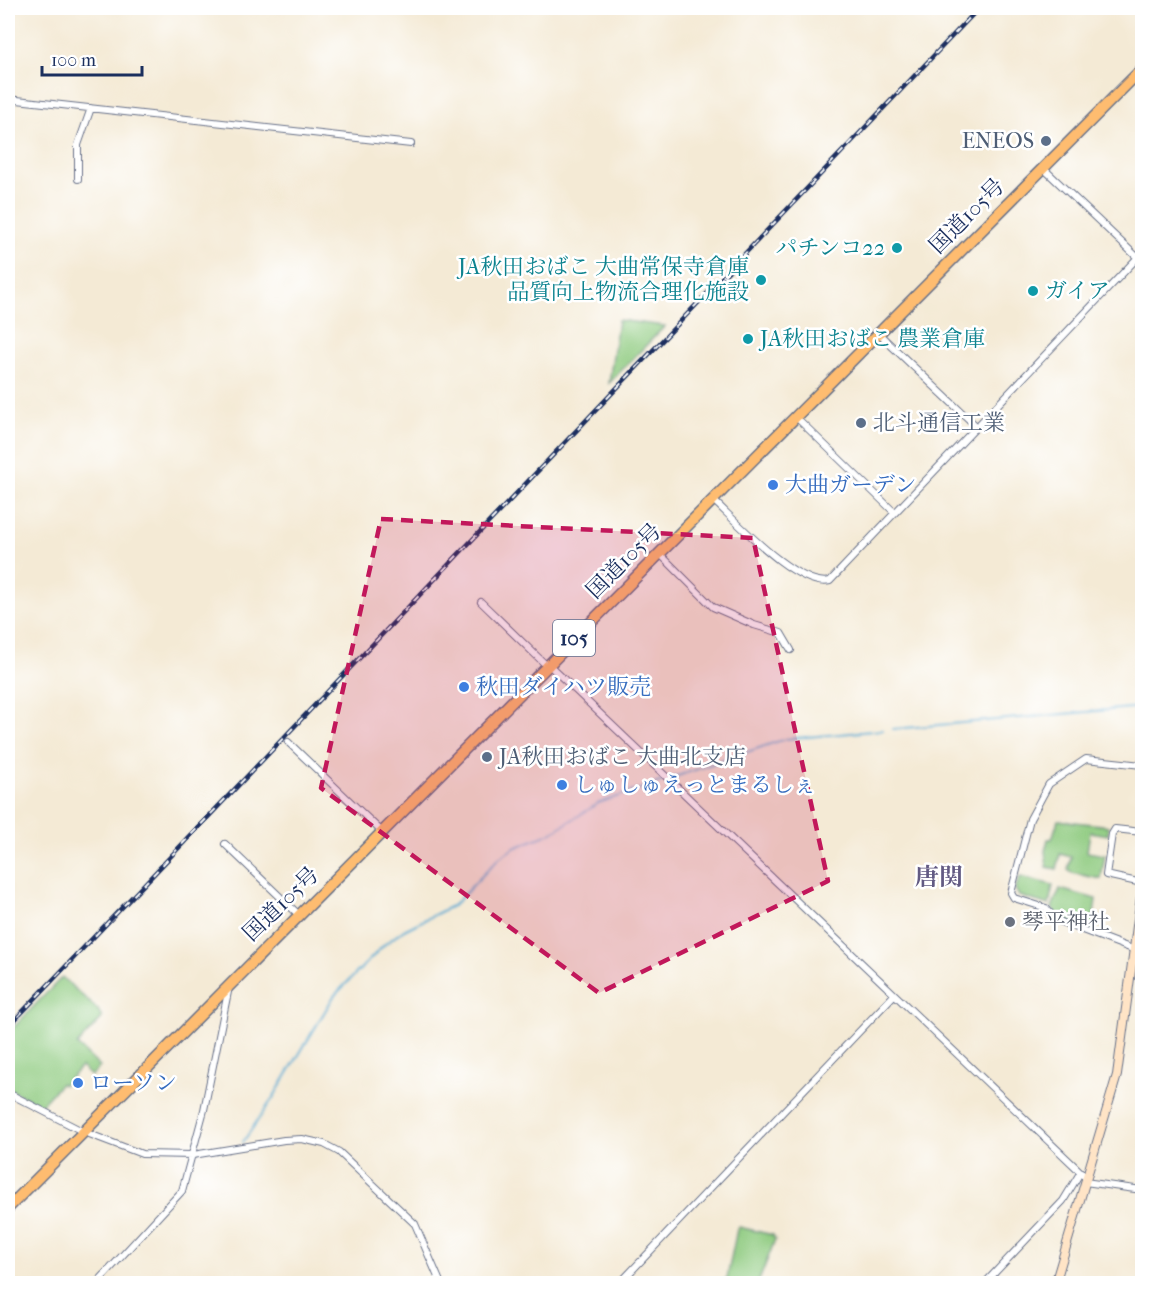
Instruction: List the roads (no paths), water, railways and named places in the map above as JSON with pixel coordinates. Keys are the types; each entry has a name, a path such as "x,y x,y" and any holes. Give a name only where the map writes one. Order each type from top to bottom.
{"highway":[{"name":"国道105号","path":"8,1208 547,664 1143,69"}],"street":[{"path":"8,99 411,144"},
{"path":"78,179 78,145 91,108"},
{"path":"712,500 781,564 822,583 830,581 1140,256 1043,168"},
{"path":"878,333 976,426"},
{"path":"795,416 894,512"},
{"path":"659,553 713,607 744,621 781,633 791,650"},
{"path":"481,602 1084,1178 1143,1190"},
{"path":"288,742 382,832"},
{"path":"1135,950 1056,920 1046,908 1014,898 1011,893 1030,819 1049,784 1086,759 1143,765"},
{"path":"1143,832 1115,829 1112,834 1106,876 1143,883"},
{"path":"225,844 299,915"},
{"path":"1055,1284 1084,1178 1117,1075 1143,889"},
{"path":"96,1284 182,1191 193,1155 230,984"},
{"path":"619,1284 894,995"},
{"path":"8,1093 84,1132 142,1154 193,1155 302,1139 324,1144 339,1152 415,1224 441,1284"},
{"path":"984,1284 1084,1178"}],"waterway":[{"path":"893,729 1142,707"},
{"path":"243,1142 273,1098 334,996 385,944 404,930 454,905 499,858 514,848 551,833 599,803 785,739 883,730"}],"railway":[{"path":"8,1027 979,8"}],"place":[{"name":"ENEOS","path":"1046,141"},
{"name":"パチンコ22","path":"897,248"},
{"name":"JA秋田おばこ 大曲常保寺倉庫 品質向上物流合理化施設","path":"761,280"},
{"name":"ガイア","path":"1033,291"},
{"name":"JA秋田おばこ 農業倉庫","path":"748,339"},
{"name":"北斗通信工業","path":"861,423"},
{"name":"大曲ガーデン","path":"773,485"},
{"name":"秋田ダイハツ販売","path":"464,687"},
{"name":"JA秋田おばこ 大曲北支店","path":"487,757"},
{"name":"しゅしゅえっとまるしぇ","path":"562,785"},
{"name":"琴平神社","path":"1010,922"},
{"name":"ローソン","path":"78,1083"}],"district":[{"name":"唐関","path":"939,877"}]}
